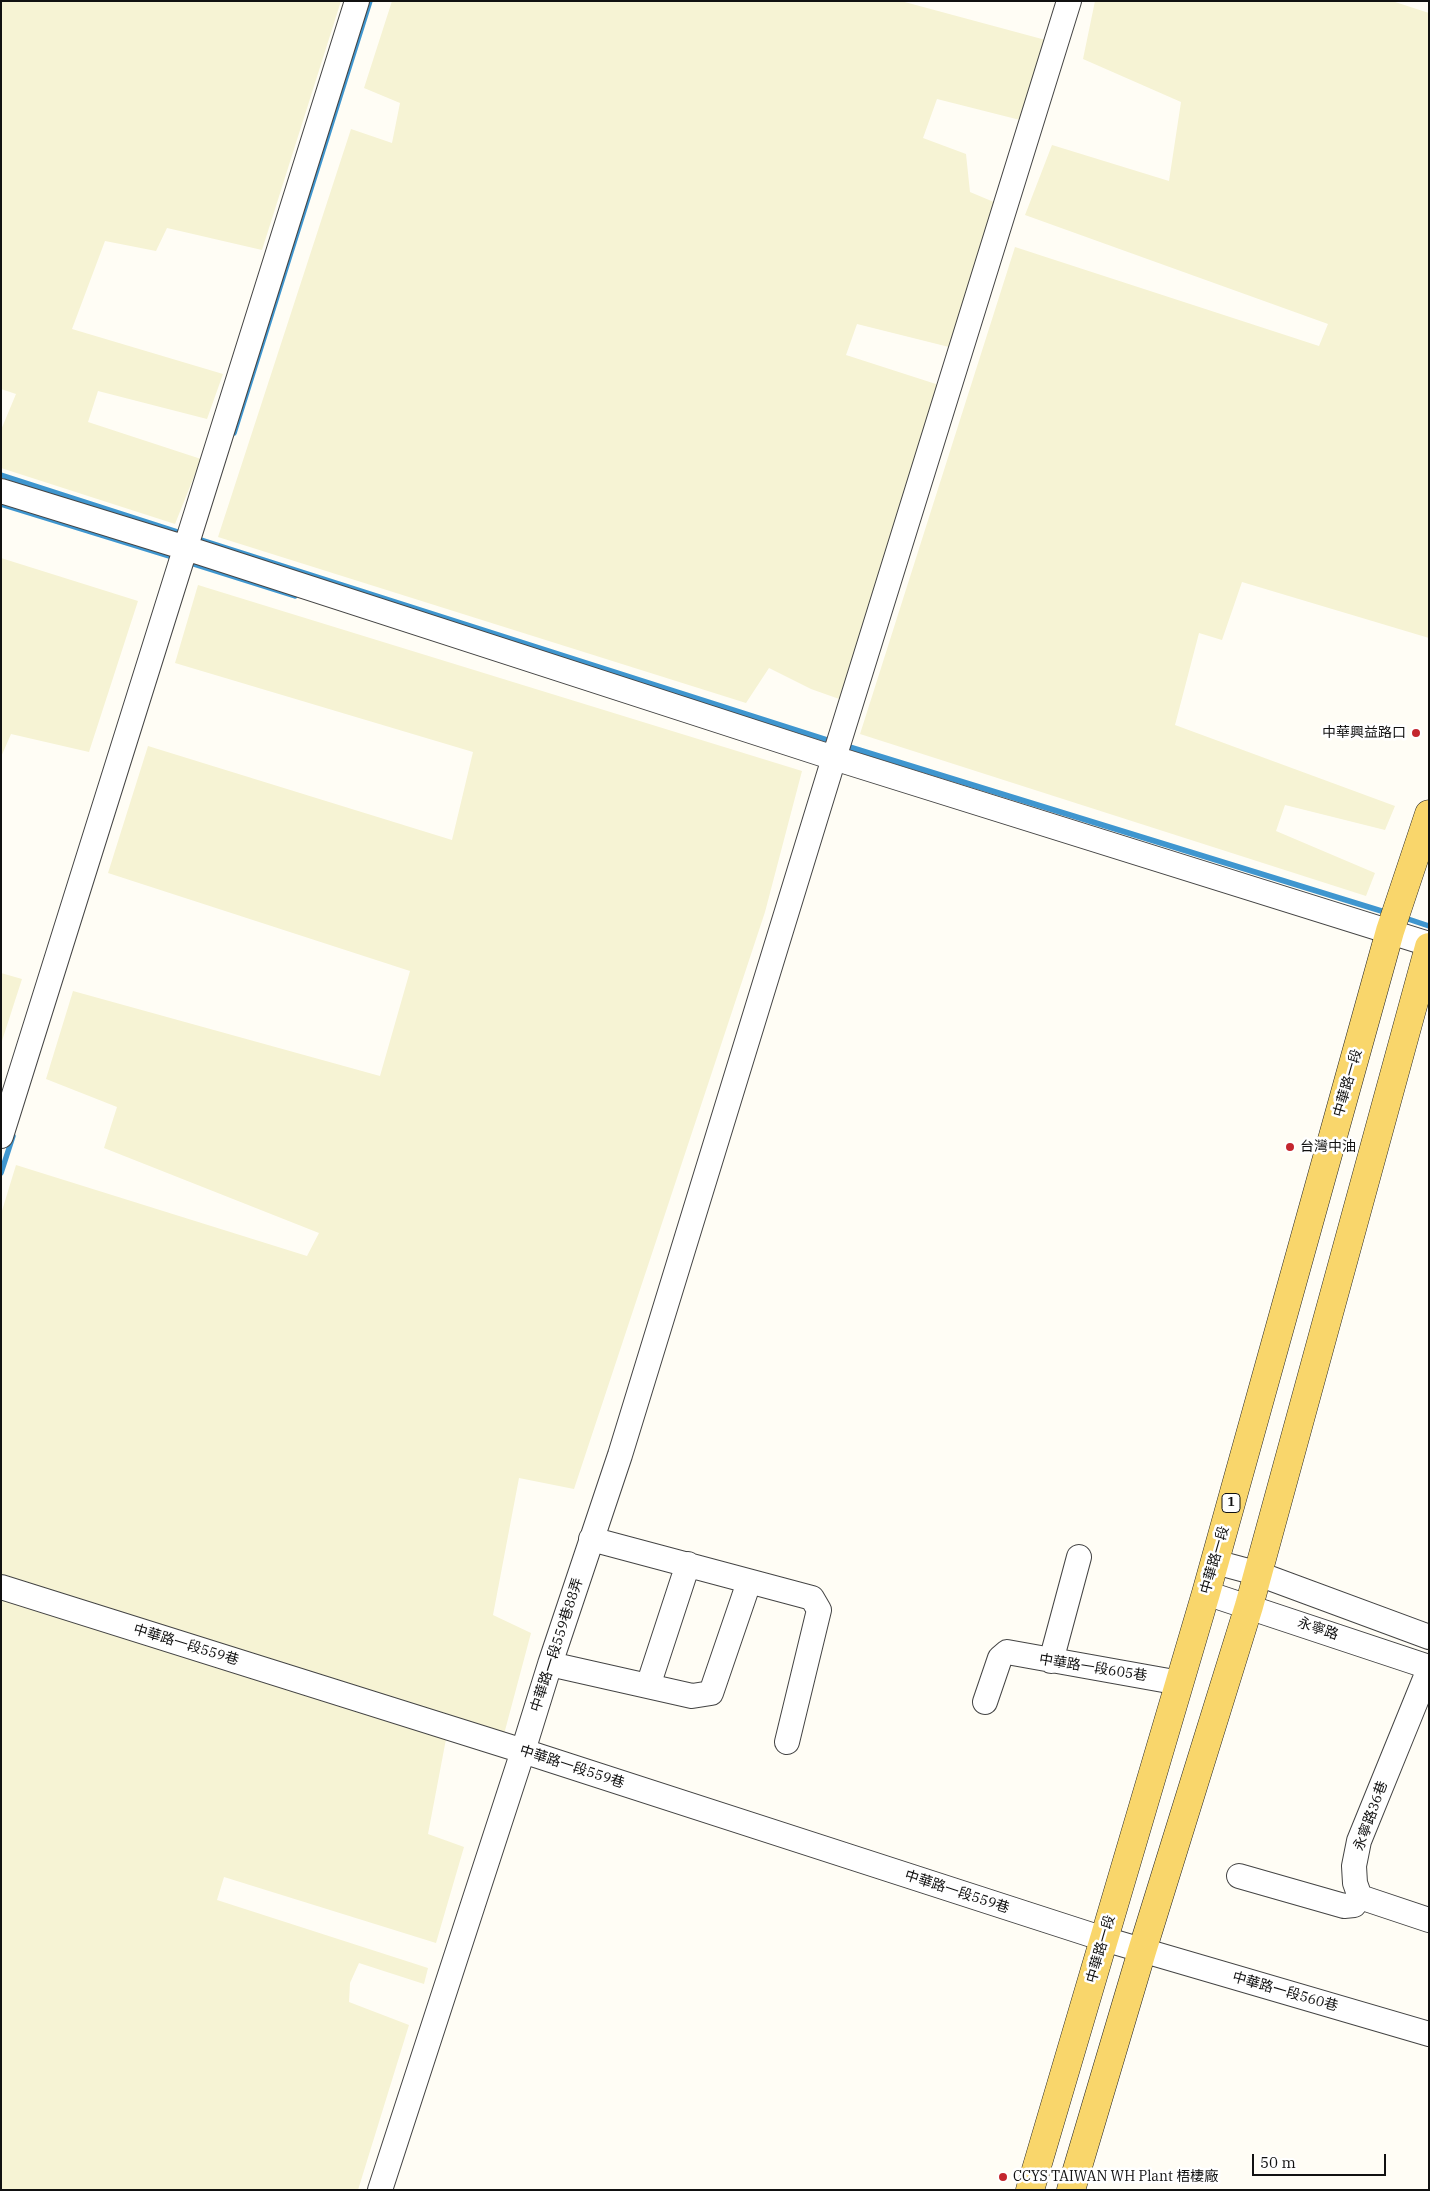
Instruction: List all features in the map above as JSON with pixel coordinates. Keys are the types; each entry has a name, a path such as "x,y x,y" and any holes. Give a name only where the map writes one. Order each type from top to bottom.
{"main road":[{"name":"中華路一段","path":"1030,2190 1215,1562 1390,931 1429,814"},
{"path":"1071,2190 1142,1951 1249,1606 1256,1573 1429,945"}],"street":[{"path":"1,1136 358,1"},
{"name":"中華路一段559巷88弄","path":"380,2190 623,1445 834,758 1070,1"},
{"path":"1,491 186,548 834,758 1390,931 1429,945"},
{"path":"591,1539 812,1598 819,1610 786,1742"},
{"path":"1051,1662 1079,1557"},
{"path":"1215,1562 1256,1573 1429,1637"},
{"path":"648,1686 688,1564"},
{"path":"550,1664 692,1696 711,1693 749,1582"},
{"name":"中華路一段559巷","path":"1,1587 523,1751 1142,1951"},
{"name":"永寧路","path":"1206,1593 1429,1668"},
{"name":"中華路一段605巷","path":"984,1702 1000,1658 1007,1652 1051,1662 1180,1683"},
{"name":"永寧路36巷","path":"1360,1897 1354,1866 1359,1841 1429,1668"},
{"path":"1239,1876 1344,1906 1354,1905 1360,1897 1429,1920"},
{"name":"中華路一段560巷","path":"1142,1951 1429,2034"}],"shaded area":[{"path":"1,1 341,1 262,250 167,228 156,251 105,241 72,329 223,374 207,419 98,391 88,422 201,459 175,524 1,468 1,430 16,394 1,389"},
{"path":"392,1 901,1 1053,42 1024,121 937,99 923,138 966,154 970,192 1001,205 961,350 857,324 846,355 939,385 842,700 811,689 769,668 746,703 218,537 351,129 392,143 400,103 364,88"},
{"path":"1095,1 1392,1 1429,13 1429,638 1242,582 1222,640 1199,633 1175,725 1395,806 1385,830 1285,805 1276,831 1375,873 1366,896 860,734 1015,247 1319,346 1328,324 1025,215 1052,145 1169,181 1181,102 1083,59"},
{"path":"1,558 138,601 89,752 11,734 1,757"},
{"path":"198,585 802,771 765,912 574,1489 519,1478 493,1615 531,1633 503,1738 450,1718 428,1834 464,1847 436,1943 224,1877 217,1900 428,1968 424,1984 359,1963 350,1983 349,2002 409,2025 358,2190 1,2190 1,1214 16,1165 307,1256 319,1233 104,1148 117,1107 46,1079 73,991 380,1076 410,971 108,873 148,746 452,840 473,752 175,663"},
{"path":"1,973 22,979 1,1044"}],"waterway":[{"path":"234,433 370,1"},
{"path":"1,475 184,534"},
{"path":"1,504 176,558"},
{"path":"195,538 834,742"},
{"path":"187,562 295,596"},
{"path":"843,745 1388,913"},
{"path":"1402,917 1429,926"},
{"path":"1,1173 13,1136"}],"place":[{"name":"中華興益路口","path":"1416,733"},
{"name":"台灣中油","path":"1290,1147"},
{"name":"CCYS TAIWAN WH Plant 梧棲廠","path":"1003,2177"}]}
